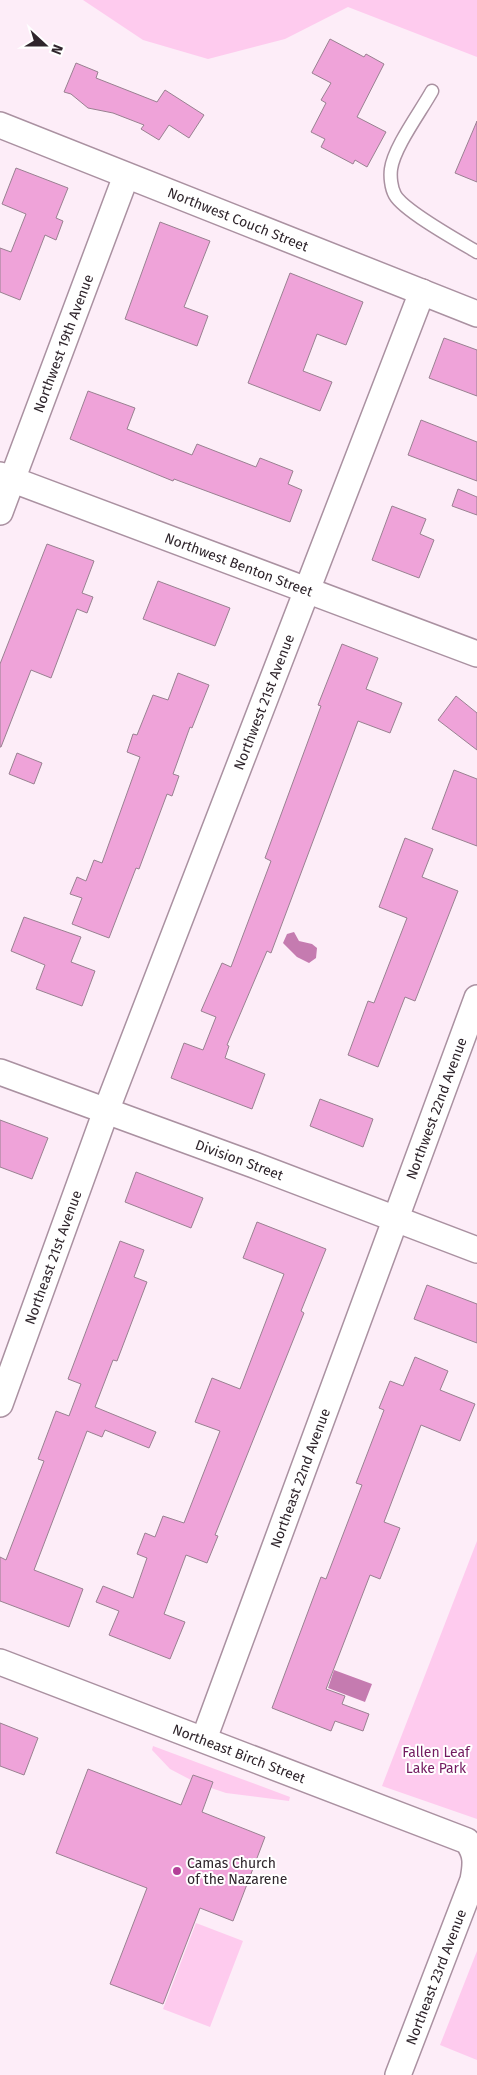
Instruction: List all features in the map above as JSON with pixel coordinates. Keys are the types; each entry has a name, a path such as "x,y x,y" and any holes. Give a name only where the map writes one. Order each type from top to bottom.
{"street":[{"name":"Northwest Couch Street","path":"0,125 477,314"},
{"name":"Northwest 19th Avenue","path":"0,512 6,477 126,176"},
{"name":"Northwest 21st Avenue","path":"106,1111 422,292"},
{"name":"Northwest Benton Street","path":"6,477 477,654"},
{"name":"Northwest 22nd Avenue","path":"396,1218 477,998"},
{"name":"Division Street","path":"0,1072 396,1218 477,1250"},
{"name":"Northeast 21st Avenue","path":"0,1404 6,1370 106,1111"},
{"name":"Northeast 22nd Avenue","path":"204,1739 396,1218"},
{"name":"Northeast Birch Street","path":"0,1662 450,1833 467,1841 474,1849"},
{"name":"Northeast 23rd Avenue","path":"398,2075 473,1880 476,1864 474,1849"}],"lane":[{"path":"432,91 397,151 391,167 390,177 395,195 427,221 477,252"}],"green space":[{"path":"83,0 477,0 477,57 348,7 285,39 208,59 143,40"},
{"name":"Fallen Leaf Lake Park","path":"477,1541 477,1819 382,1786"},
{"path":"153,1746 290,1797 289,1801 226,1793 211,1788 213,1782 193,1775 191,1780 170,1769 152,1750"},
{"path":"196,1923 243,1941 210,2027 163,2009"},
{"path":"477,1951 477,2060 440,2045"}],"shaded area":[{"path":"294,932 299,941 312,944 317,948 316,958 309,963 297,957 283,943 287,934"},
{"path":"334,1670 372,1684 365,1702 328,1688"}],"building":[{"path":"330,39 364,57 366,54 384,64 357,117 386,132 367,167 355,160 353,164 321,147 325,139 311,132 326,103 321,100 331,83 312,73"},
{"path":"76,63 98,72 96,78 157,102 165,90 204,115 189,138 169,125 159,140 141,129 144,125 113,113 88,108 71,94 64,92"},
{"path":"477,121 477,182 455,173"},
{"path":"16,168 68,188 56,218 63,221 56,240 45,235 20,300 0,292 0,248 11,252 26,214 2,204"},
{"path":"160,222 210,241 184,307 208,316 197,346 125,319"},
{"path":"290,273 363,302 346,345 317,334 303,371 332,382 320,411 248,383"},
{"path":"444,338 477,350 477,396 429,378"},
{"path":"88,391 135,408 127,429 192,455 197,444 256,467 260,458 293,471 288,484 302,490 290,522 174,479 173,481 70,439"},
{"path":"421,420 477,442 477,481 408,455"},
{"path":"458,489 477,497 477,515 452,506"},
{"path":"392,506 426,519 420,534 434,540 419,578 372,560"},
{"path":"47,544 94,561 82,593 93,597 87,613 77,609 51,678 31,670 0,747 0,664"},
{"path":"158,581 230,608 215,646 143,619"},
{"path":"342,644 378,658 366,689 402,703 390,733 358,721 271,953 267,951 227,1045 229,1046 225,1058 265,1074 252,1109 171,1078 184,1043 203,1050 216,1017 201,1011 222,963 231,967 271,861 265,858 321,706 318,705"},
{"path":"178,673 209,685 192,728 190,727 173,774 179,776 172,796 167,794 139,869 136,868 109,938 72,924 82,898 70,894 77,877 86,881 94,860 102,863 140,757 127,752 133,734 137,735 153,695 168,700"},
{"path":"456,696 477,713 477,750 438,720"},
{"path":"17,753 42,763 34,784 9,774"},
{"path":"454,770 477,779 477,846 432,829"},
{"path":"405,838 433,849 422,877 458,891 415,1001 405,997 378,1067 348,1055 368,1001 374,1003 407,918 379,907"},
{"path":"24,917 81,937 71,962 95,971 82,1006 36,989 45,965 11,951"},
{"path":"320,1099 373,1119 363,1147 310,1126"},
{"path":"0,1120 48,1138 32,1179 0,1167"},
{"path":"136,1172 203,1198 191,1228 125,1202"},
{"path":"257,1222 326,1249 301,1311 304,1313 215,1535 218,1536 207,1563 186,1555 164,1614 185,1622 170,1659 109,1635 119,1611 96,1602 103,1586 133,1598 147,1558 137,1554 145,1533 155,1537 163,1516 184,1523 220,1431 195,1422 212,1378 240,1389 284,1274 243,1258"},
{"path":"120,1241 144,1250 134,1277 147,1282 117,1361 113,1360 95,1407 156,1432 149,1448 105,1430 102,1437 87,1431 34,1570 83,1589 69,1627 0,1601 0,1557 6,1560 44,1461 38,1459 56,1411 69,1416 81,1384 68,1379"},
{"path":"427,1285 477,1304 477,1343 414,1319"},
{"path":"415,1357 448,1371 440,1390 475,1404 460,1441 421,1425 384,1522 400,1528 380,1579 370,1575 326,1689 345,1696 342,1704 369,1714 363,1731 335,1721 331,1731 272,1708 321,1577 326,1579 362,1485 356,1483 384,1410 379,1408 390,1381 403,1386"},
{"path":"0,1723 38,1738 24,1775 0,1766"},
{"name":"Camas Church of the Nazarene","path":"88,1769 181,1805 193,1775 213,1782 202,1812 265,1837 233,1921 200,1908 163,2004 110,1984 147,1888 56,1853"}],"place":[{"name":"Camas Church of the Nazarene","path":"177,1871"}]}
